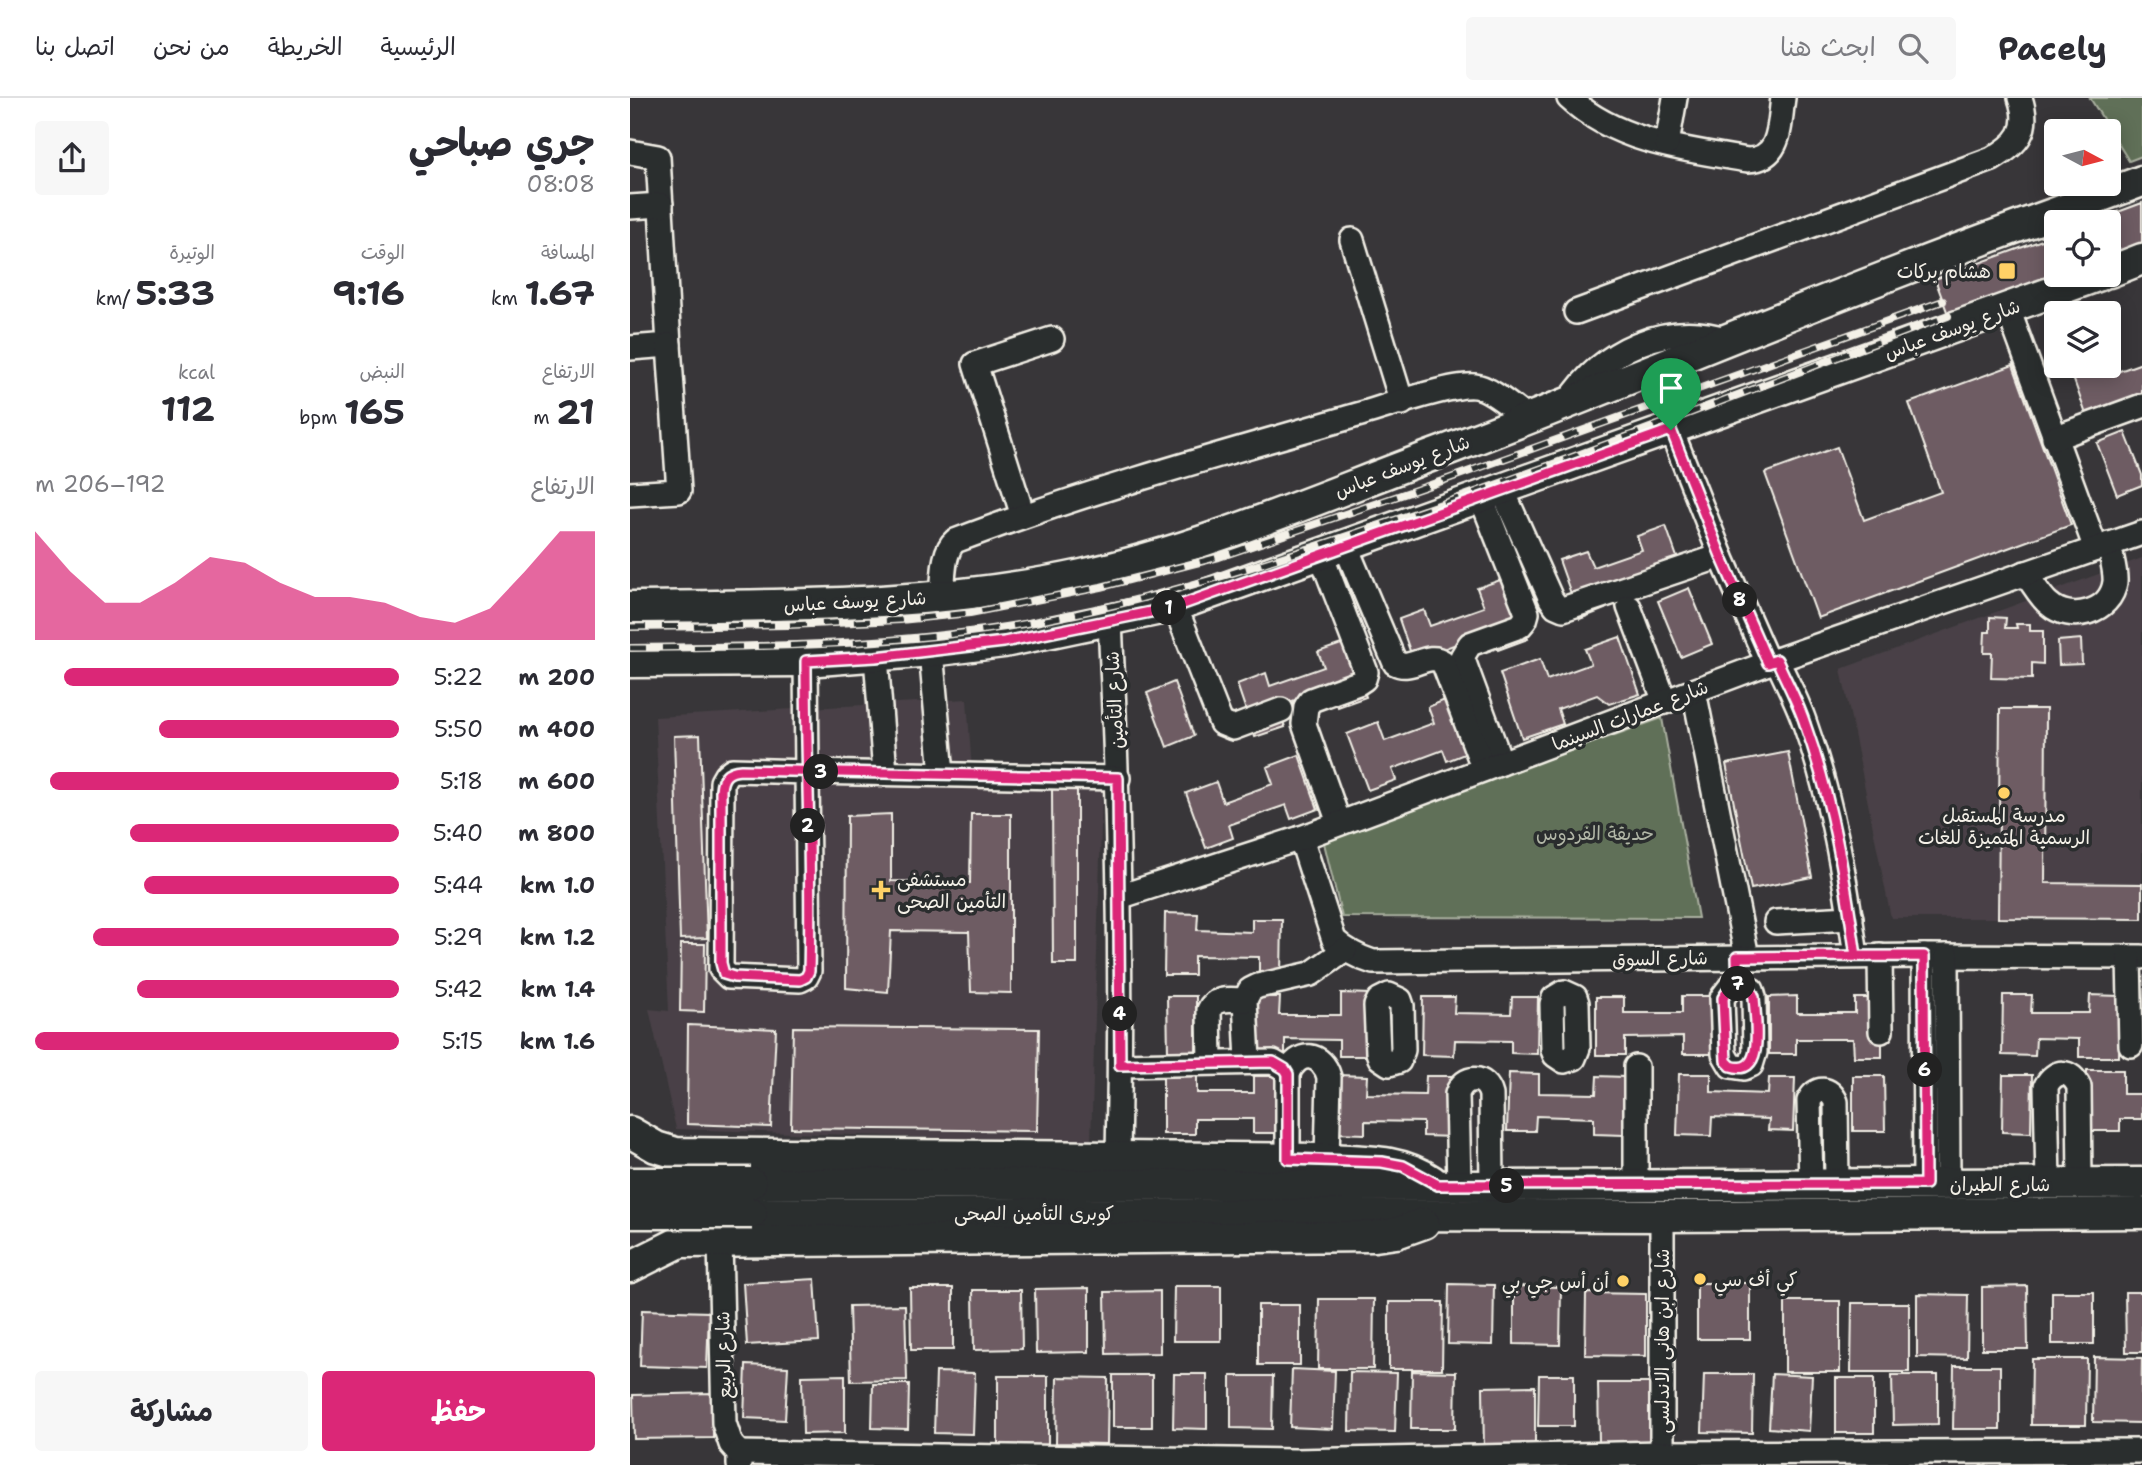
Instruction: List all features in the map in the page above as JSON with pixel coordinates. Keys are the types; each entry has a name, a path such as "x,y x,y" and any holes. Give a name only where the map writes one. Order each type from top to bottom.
{"main road":[{"name":"شارع يوسف عباس","path":"630,607 822,605 942,595 1038,583 1112,568 1163,554 1568,404 1903,270 2142,181"},
{"path":"2121,267 2142,259"},
{"name":"شارع يوسف عباس","path":"630,662 806,661 876,657 1004,642 1175,607 2068,287"},
{"path":"630,1132 656,1147 676,1153 1327,1159 1382,1162 1403,1166 1445,1195 1416,1228 1375,1236 720,1240 680,1242 630,1266"},
{"path":"676,1153 657,1167 651,1177 646,1199 653,1221 660,1230 680,1242"},
{"name":"كوبرى التأمين الصحى","path":"630,1183 1445,1195"},
{"name":"شارع الطيران","path":"1445,1195 1492,1186 2142,1183"},
{"name":"شارع الطيران","path":"1445,1195 1662,1216 2142,1213"},
{"name":"كوبرى التأمين الصحى","path":"630,1213 752,1213 1445,1195"}],"street":[{"path":"1570,98 1590,116 1635,136 1721,156 1758,160 1771,152 1783,98"},
{"path":"1667,144 1675,98"},
{"path":"1576,312 1992,159 2012,147 2018,139 2024,117 2020,98"},
{"path":"630,152 658,157 679,491 630,494"},
{"path":"630,207 661,205"},
{"path":"1352,240 1402,403"},
{"path":"2008,309 2054,438 2115,581 2112,592 2104,603 2095,610 2080,614 2063,612 2049,604 2025,573"},
{"path":"1023,516 975,364 1052,339"},
{"path":"630,348 669,345"},
{"path":"942,595 947,553 951,544 1023,516 1280,437 1461,387 1474,386 1492,394 1528,419"},
{"path":"2054,438 2142,406"},
{"path":"1671,430 1721,556 1805,723 1824,786 1851,918 1856,956"},
{"path":"1491,493 1551,599 1556,606 1563,609 1721,556"},
{"path":"1491,493 1527,613 1520,625 1470,644 1464,649 1462,657 1492,766"},
{"name":"شارع عمارات السينما","path":"1119,897 1301,838 1772,661 2142,533"},
{"path":"1334,551 1395,663 1408,666 1437,658 1443,662 1492,766"},
{"path":"1334,551 1366,672 1364,679 1358,683 1311,700 1303,716 1339,823"},
{"path":"1175,607 1220,723 1233,729 1281,710"},
{"path":"1629,607 1665,702"},
{"name":"شارع التأمين","path":"1110,621 1118,778 1118,1157"},
{"path":"931,651 942,774"},
{"path":"876,657 885,773"},
{"path":"806,661 807,772 809,971 806,977 800,980 729,976 724,974 721,963 722,782 732,771 807,772 885,773 942,774 1118,778"},
{"path":"1694,691 1742,957 1738,984"},
{"path":"1248,1061 1245,1000 1251,990 1311,974 1345,950 1334,940 1301,838"},
{"path":"1776,922 1851,918"},
{"name":"شارع السوق","path":"1345,950 1365,960 1388,962 1856,956 2136,957"},
{"path":"1880,956 1881,1031"},
{"path":"1924,956 1937,1184"},
{"path":"1937,1184 1947,956"},
{"path":"2131,1045 2136,957"},
{"path":"1563,960 1564,992"},
{"path":"1388,962 1389,995"},
{"path":"1210,1062 1209,1010 1212,1004 1217,1001 1245,1000"},
{"path":"1288,1159 1288,1074 1292,1065 1300,1058 1310,1056 1326,1067 1329,1077 1327,1159"},
{"path":"1120,1065 1273,1062 1288,1074"},
{"path":"1636,1067 1636,1185"},
{"path":"2048,1184 2046,1086 2050,1078 2058,1073 2067,1073 2075,1079 2079,1087 2080,1184"},
{"path":"1445,1195 1457,1094 1460,1085 1466,1080 1483,1081 1489,1087 1492,1186"},
{"name":"شارع ابن هانى الاندلسى","path":"1662,1216 1662,1459"},
{"name":"شارع الربيع","path":"720,1240 724,1423 739,1459"},
{"path":"739,1459 1295,1463 2142,1451"}],"shaded area":[{"name":"مدرسة المستقبل الرسمية المتميزة للغات","path":"2142,558 2142,918 1891,918 1841,669"},
{"name":"مستشفى التأمين الصحى","path":"967,699 972,771 1103,765 1091,1143 676,1129 649,1009 669,1011 655,717"}],"green space":[{"path":"2090,98 2142,98 2142,156 2129,161 2121,148 2121,119 2103,119"},
{"name":"حديقة الفردوس","path":"1662,718 1698,918 1342,917 1323,839"}],"building":[{"name":"هشام بركات","path":"2142,203 2142,268 2121,276 2121,211"},
{"name":"هشام بركات","path":"2044,239 2044,287 2090,287 2052,301 2044,301 2044,304 1956,336 1935,279"},
{"path":"2142,363 2142,396 2093,434 2073,378 2121,378 2121,370"},
{"path":"2013,365 2071,525 1818,618 1765,473 1837,447 1864,520 1941,492 1909,403"},
{"path":"2125,432 2142,475 2142,485 2117,495 2097,443"},
{"path":"1666,526 1684,577 1598,590 1605,609 1580,619 1559,560 1586,551 1593,567 1642,550 1637,536"},
{"path":"1506,578 1528,639 1498,650 1491,631 1440,650 1445,665 1418,674 1399,619 1424,610 1430,626 1484,607 1477,588"},
{"path":"1689,588 1712,644 1681,657 1658,601"},
{"path":"1990,617 2006,618 2005,628 2017,628 2016,624 2030,624 2030,631 2043,631 2043,664 2032,663 2032,679 1991,678 1992,653 1984,653 1985,632 1990,632"},
{"path":"1620,637 1640,694 1609,704 1597,695 1558,709 1563,724 1522,738 1500,673 1540,659 1547,680 1591,664 1585,649"},
{"path":"2081,639 2082,664 2059,665 2058,641"},
{"path":"1347,642 1366,697 1338,707 1331,687 1278,706 1285,727 1255,737 1237,684 1266,673 1270,686 1324,667 1318,652"},
{"path":"1174,682 1194,736 1167,747 1147,693"},
{"path":"1452,697 1472,751 1447,761 1443,750 1392,769 1396,780 1368,790 1347,734 1378,722 1385,741 1434,723 1428,707"},
{"path":"2000,709 2046,709 2045,883 2142,884 2142,919 1998,918"},
{"path":"700,735 707,938 680,939 674,736"},
{"path":"1788,752 1812,877 1751,889 1726,764"},
{"path":"1299,755 1318,809 1291,819 1286,805 1229,825 1233,838 1206,848 1186,793 1216,782 1223,802 1273,784 1267,767"},
{"path":"1052,789 1077,789 1077,964 1053,964"},
{"path":"891,814 891,881 970,883 971,814 1011,814 1011,993 971,992 969,932 891,931 888,992 846,988 847,816"},
{"path":"1165,913 1198,914 1197,930 1252,932 1252,919 1282,919 1281,975 1259,975 1259,957 1194,956 1194,975 1164,975"},
{"path":"681,944 705,944 704,1012 680,1011"},
{"path":"1341,993 1371,994 1370,1056 1339,1056 1339,1040 1285,1039 1285,1054 1254,1054 1255,997 1280,997 1279,1015 1341,1015"},
{"path":"2003,995 2032,995 2031,1013 2089,1013 2090,995 2120,996 2119,1057 2079,1057 2079,1039 2036,1038 2035,1056 2002,1055"},
{"path":"1167,996 1196,996 1196,1053 1168,1053"},
{"path":"1682,996 1711,996 1712,1054 1683,1054 1683,1037 1625,1038 1625,1055 1596,1055 1596,997 1624,997 1624,1013 1682,1013"},
{"path":"1797,996 1797,1013 1855,1013 1855,998 1882,998 1882,1057 1854,1057 1853,1039 1796,1039 1796,1054 1769,1054 1769,997"},
{"path":"1423,997 1455,997 1454,1013 1511,1014 1512,997 1538,997 1537,1054 1511,1053 1511,1041 1455,1040 1454,1056 1422,1055"},
{"path":"688,1025 776,1029 771,1127 687,1124"},
{"path":"793,1027 1039,1029 1037,1131 791,1128"},
{"path":"2087,1070 2123,1070 2123,1094 2142,1094 2142,1119 2120,1119 2120,1131 2087,1131"},
{"path":"1197,1072 1197,1093 1254,1093 1254,1076 1281,1076 1281,1133 1253,1133 1253,1119 1195,1119 1195,1134 1163,1134 1163,1073"},
{"path":"1509,1073 1539,1074 1539,1093 1596,1094 1597,1076 1625,1077 1624,1135 1594,1134 1594,1118 1536,1116 1535,1131 1507,1131"},
{"path":"1679,1074 1711,1074 1711,1092 1768,1094 1769,1078 1795,1078 1793,1131 1768,1130 1769,1119 1712,1117 1711,1136 1677,1135"},
{"path":"1337,1075 1367,1076 1366,1094 1425,1095 1426,1076 1457,1076 1455,1137 1423,1136 1423,1122 1365,1121 1365,1134 1335,1133"},
{"path":"2003,1075 2032,1075 2031,1133 2002,1132"},
{"path":"1853,1076 1884,1076 1885,1131 1853,1131"},
{"path":"815,1279 819,1341 747,1345 743,1283"},
{"path":"1697,1283 1750,1283 1750,1339 1697,1339"},
{"path":"1449,1284 1494,1285 1493,1345 1448,1344"},
{"path":"1174,1286 1221,1286 1221,1341 1173,1341"},
{"path":"1514,1286 1561,1287 1560,1345 1514,1344"},
{"path":"2027,1286 2028,1349 1982,1349 1982,1287"},
{"path":"910,1288 953,1288 953,1350 911,1350"},
{"path":"1089,1288 1089,1352 1036,1353 1035,1289"},
{"path":"973,1290 1021,1290 1022,1349 974,1350"},
{"path":"1160,1291 1160,1353 1106,1354 1105,1292"},
{"path":"2052,1292 2094,1292 2094,1344 2052,1344"},
{"path":"2125,1292 2142,1292 2142,1352 2126,1352"},
{"path":"1586,1293 1646,1294 1646,1356 1585,1355"},
{"path":"1917,1294 1968,1295 1967,1358 1917,1357"},
{"path":"1319,1299 1374,1299 1373,1369 1318,1369"},
{"path":"1785,1301 1840,1301 1840,1372 1785,1372"},
{"path":"1389,1302 1443,1302 1442,1369 1389,1369"},
{"path":"1852,1303 1909,1303 1909,1372 1851,1372"},
{"path":"905,1305 907,1380 851,1381 849,1306"},
{"path":"1258,1305 1300,1305 1300,1365 1258,1365"},
{"path":"642,1310 709,1312 707,1368 640,1366"},
{"path":"2094,1357 2142,1358 2141,1423 2093,1422"},
{"path":"2032,1359 2087,1359 2086,1425 2031,1425"},
{"path":"746,1365 788,1367 785,1420 744,1418"},
{"path":"1954,1366 2000,1366 2000,1429 1953,1429"},
{"path":"1292,1369 1335,1371 1333,1429 1290,1427"},
{"path":"1412,1371 1456,1372 1455,1429 1411,1429"},
{"path":"936,1372 975,1373 973,1434 934,1433"},
{"path":"1350,1372 1397,1373 1395,1432 1349,1431"},
{"path":"1174,1374 1207,1374 1207,1429 1173,1428"},
{"path":"1704,1374 1753,1374 1752,1433 1702,1432"},
{"path":"1772,1374 1812,1376 1809,1431 1769,1428"},
{"path":"845,1375 845,1433 803,1434 802,1376"},
{"path":"1113,1375 1152,1375 1152,1427 1113,1427"},
{"path":"1539,1375 1574,1375 1574,1426 1538,1426"},
{"path":"1892,1375 1938,1375 1938,1424 1893,1425"},
{"path":"998,1376 1048,1376 1048,1445 998,1446"},
{"path":"1231,1376 1273,1376 1272,1429 1231,1428"},
{"path":"1057,1377 1108,1378 1107,1444 1056,1443"},
{"path":"1836,1378 1874,1378 1874,1433 1836,1433"},
{"path":"1598,1383 1653,1383 1653,1442 1599,1442"},
{"path":"873,1384 909,1384 908,1429 872,1428"},
{"path":"1535,1386 1535,1453 1484,1453 1483,1387"},
{"path":"713,1393 713,1438 634,1439 633,1395"}],"railway":[{"path":"630,627 900,620 970,613 1101,587 1219,557 1445,480 1943,301"},
{"path":"630,648 782,646 884,641 985,630 1125,603 1256,566 1457,499 1948,316"}],"place":[{"name":"هشام بركات","path":"2007,271"},
{"name":"مدرسة المستقبل الرسمية المتميزة للغات","path":"2004,793"},
{"name":"مستشفى التأمين الصحى","path":"881,890"},
{"name":"كي أف سي","path":"1700,1279"},
{"name":"أن أس جي بي","path":"1623,1281"}],"route":[{"path":"1671,430 1175,607 1004,642 876,657 806,661 806,706 807,772 809,971 806,977 800,980 734,977 724,974 721,963 721,790 726,775 732,771 741,770 807,772 1118,778 1120,1065 1248,1061 1273,1062 1279,1065 1288,1074 1288,1159 1382,1162 1403,1166 1438,1185 1925,1184 1924,956 1802,957 1747,957 1737,957 1738,984 1746,985 1752,990 1754,997 1755,1052 1751,1065 1744,1068 1738,1069 1726,1061 1723,998 1725,991 1738,984 1737,957 1856,956 1839,852 1824,786 1805,723 1777,660 1768,663 1721,556 1671,430"}]}
